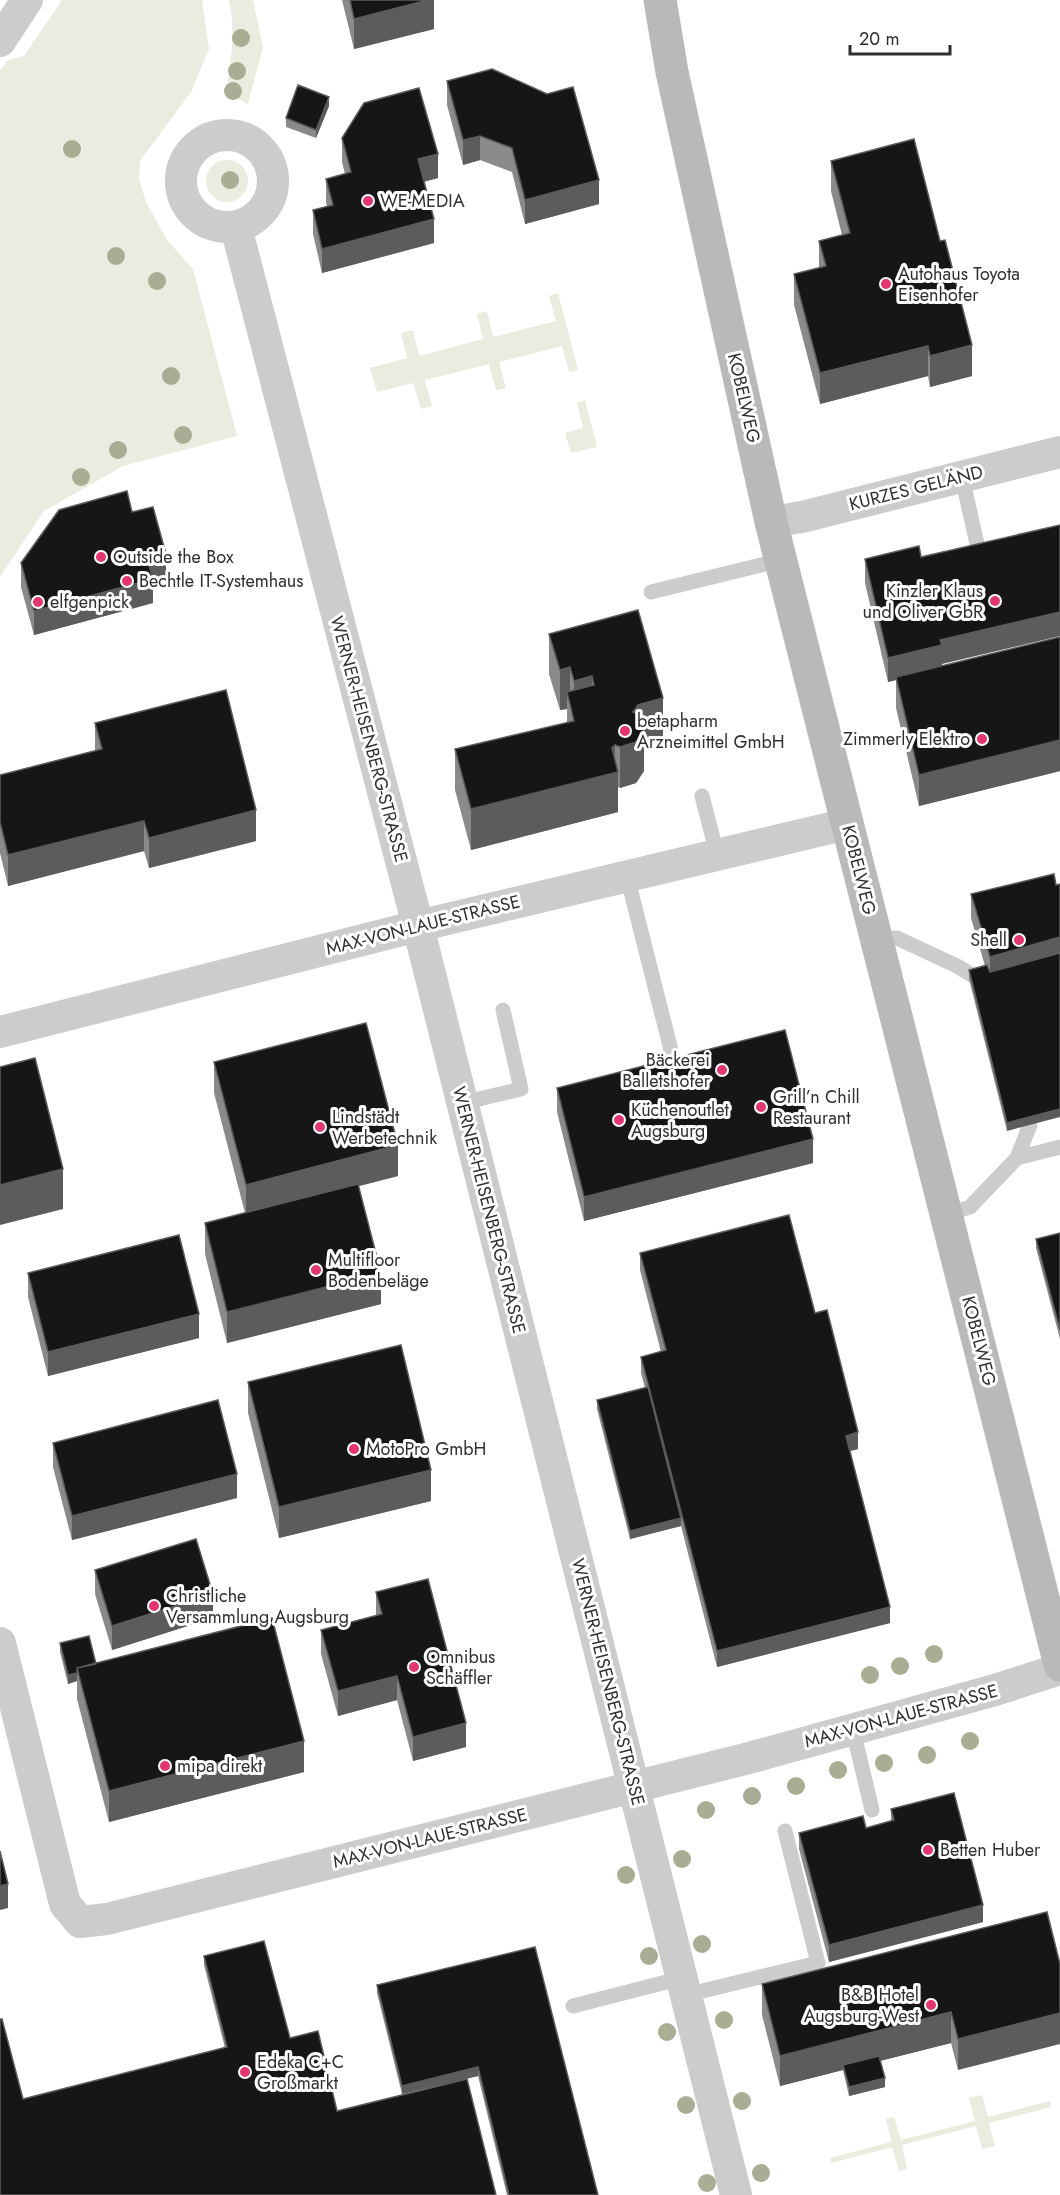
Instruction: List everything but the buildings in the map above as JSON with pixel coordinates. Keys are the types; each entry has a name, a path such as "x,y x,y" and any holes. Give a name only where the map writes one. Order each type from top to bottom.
{"main road":[{"name":"KOBELWEG","path":"643,0 672,72"},
{"name":"KOBELWEG","path":"660,0 672,72 771,522 1060,1667"}],"street":[{"path":"0,41 27,0"},
{"name":"WERNER-HEISENBERG-STRASSE","path":"236,227 418,926 736,2195"},
{"name":"KURZES GELÄND","path":"771,522 802,517 1060,452"},
{"name":"MAX-VON-LAUE-STRASSE","path":"0,1032 418,926 847,824"},
{"name":"MAX-VON-LAUE-STRASSE","path":"0,1643 65,1904 80,1922 107,1919 634,1787 1005,1688 1060,1667"}],"lane":[{"path":"962,477 980,557"},
{"path":"651,592 781,560"},
{"path":"702,796 717,854"},
{"path":"627,876 671,1050"},
{"path":"876,940 897,938 975,977"},
{"path":"462,1103 521,1089 503,1010"},
{"path":"946,1215 970,1207 1017,1158 1030,1125"},
{"path":"1017,1158 1060,1147"},
{"path":"853,1730 872,1810"},
{"path":"573,2006 818,1963 785,1831"}],"shaded area":[{"path":"62,0 202,0 209,49 191,92 140,161 139,179 146,202 167,240 193,269 237,436 123,466 44,511 0,577 0,71 8,60 24,56"},
{"path":"229,0 253,0 263,47 248,104 226,93 232,35"},
{"path":"227,160 235,161 242,166 247,173 247,189 242,196 235,201 227,202 219,201 212,196 207,189 206,181 207,173 212,166 219,161"},
{"path":"558,293 578,370 569,372 562,346 499,362 506,388 496,390 489,364 425,380 432,406 421,409 413,383 377,392 370,368 407,358 401,333 413,330 419,356 483,339 477,314 487,311 493,337 556,321 549,296"},
{"path":"585,400 597,447 571,453 565,433 583,428 577,403"},
{"path":"982,2095 988,2117 1050,2101 1051,2107 989,2123 995,2146 982,2149 976,2126 902,2145 907,2169 899,2171 892,2147 831,2163 830,2158 891,2142 886,2119 894,2117 901,2140 975,2121 969,2098"}],"place":[{"name":"WE-MEDIA","path":"368,201"},
{"name":"Autohaus Toyota Eisenhofer","path":"886,284"},
{"name":"Outside the Box","path":"101,557"},
{"name":"Bechtle IT-Systemhaus","path":"127,581"},
{"name":"Kinzler Klaus und Oliver GbR","path":"995,601"},
{"name":"elfgenpick","path":"38,602"},
{"name":"betapharm Arzneimittel GmbH","path":"625,731"},
{"name":"Zimmerly Elektro","path":"982,739"},
{"name":"Shell","path":"1019,940"},
{"name":"Bäckerei Balletshofer","path":"722,1070"},
{"name":"Grill’n Chill Restaurant","path":"761,1107"},
{"name":"Küchenoutlet Augsburg","path":"619,1120"},
{"name":"Lindstädt Werbetechnik","path":"320,1127"},
{"name":"Multifloor Bodenbeläge","path":"316,1270"},
{"name":"MotoPro GmbH","path":"354,1449"},
{"name":"Christliche Versammlung Augsburg","path":"154,1606"},
{"name":"Omnibus Schäffler","path":"414,1667"},
{"name":"mipa direkt","path":"165,1766"},
{"name":"Betten Huber","path":"928,1850"},
{"name":"B&B Hotel Augsburg-West","path":"931,2005"},
{"name":"Edeka C+C Großmarkt","path":"245,2072"}]}
